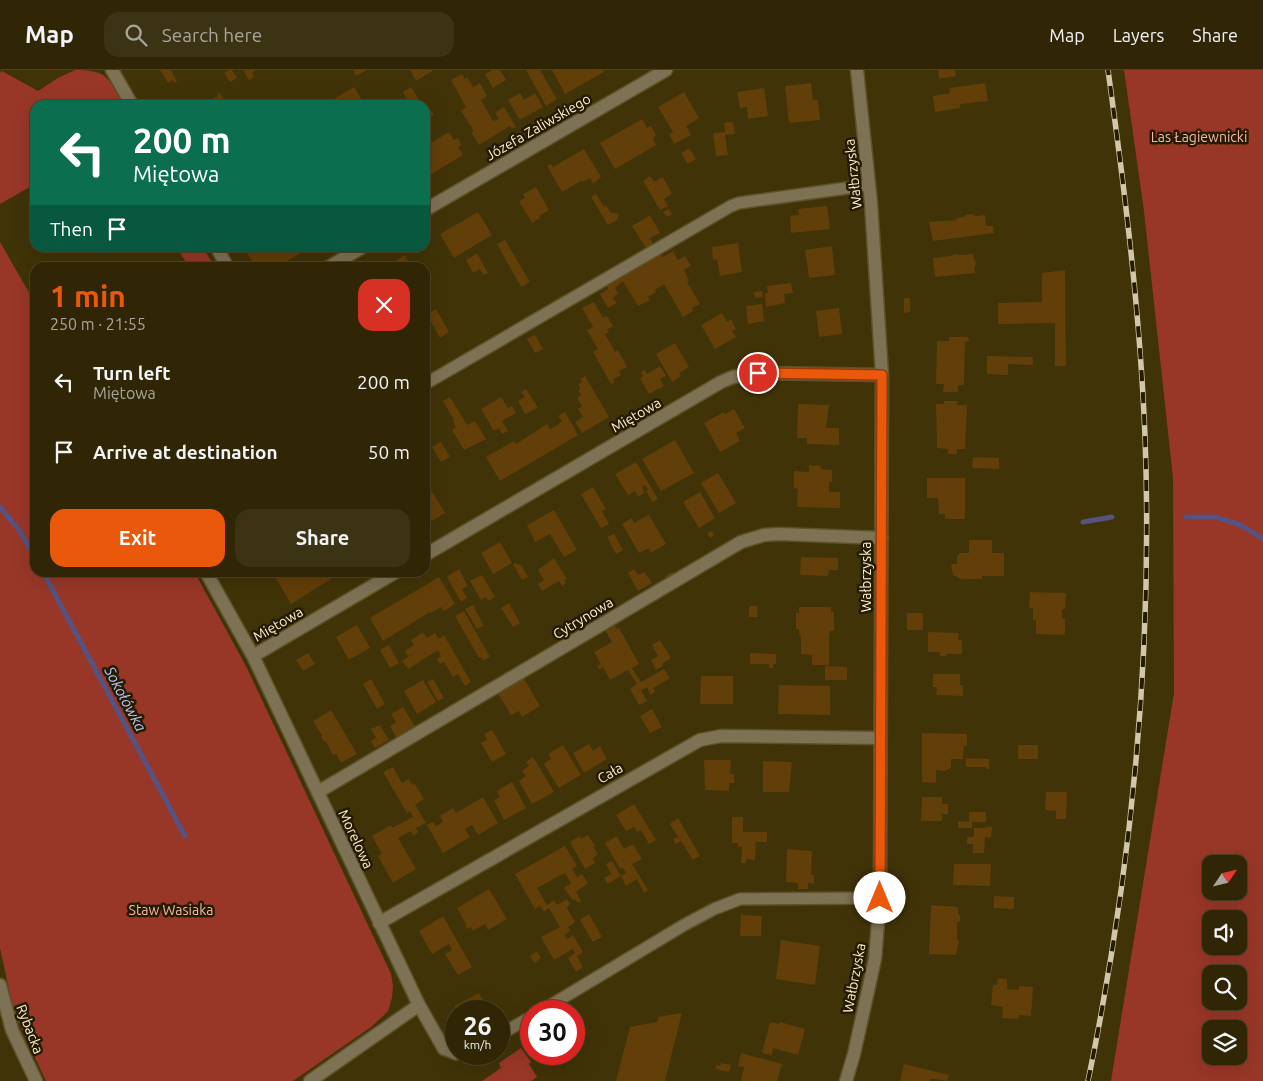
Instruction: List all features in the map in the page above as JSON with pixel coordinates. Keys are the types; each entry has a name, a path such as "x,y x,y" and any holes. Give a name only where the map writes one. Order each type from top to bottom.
{"street":[{"path":"112,70 129,100"},
{"name":"Józefa Zaliwskiego","path":"430,207 666,70"},
{"name":"Wałbrzyska","path":"846,1081 854,1054 875,959 880,898 882,375 878,288 857,70"},
{"path":"337,262 354,252"},
{"name":"Miętowa","path":"430,552 721,382 733,377 758,373 882,375"},
{"name":"Cytrynowa","path":"318,792 741,542 764,535 779,534 882,538"},
{"name":"Morelowa","path":"209,577 253,656 379,923 419,1005 444,1049"},
{"name":"Miętowa","path":"253,656 387,577"},
{"name":"Cała","path":"379,923 700,740 721,736 880,738"},
{"name":"Rybacka","path":"0,985 12,1030 30,1079"},
{"path":"313,1080 419,1005"}],"lane":[{"path":"430,381 731,206 739,203 869,185"},
{"path":"559,1000 684,925 714,909 740,899 880,898"}],"green space":[{"path":"75,70 86,70 101,74 110,82 121,100 30,100 30,187 0,204 0,73 2,71 38,91"},
{"name":"Las Łagiewnicki","path":"1124,70 1263,70 1263,1081 1111,1081 1174,693 1173,478 1144,211"},
{"name":"Staw Wasiaka","path":"0,242 30,294 30,577 197,577 247,668 391,974 392,998 388,1011 371,1027 293,1081 46,1081 14,1012 0,948"},
{"path":"180,252 206,252 212,262 186,262"},
{"path":"520,1049 520,1065 530,1065 537,1077 531,1081 482,1081 501,1068 500,1065 510,1065 510,1056"}],"building":[{"path":"160,70 171,70 177,82 174,83 173,80 168,83"},
{"path":"232,70 237,78 230,82 224,73"},
{"path":"243,70 256,70 252,73 254,77 249,80"},
{"path":"353,70 367,70 356,76"},
{"path":"410,70 434,70 416,81"},
{"path":"492,70 500,70 506,80 493,88 485,74"},
{"path":"526,70 540,70 557,99 546,106"},
{"path":"552,70 603,70 604,72 565,94"},
{"path":"938,70 955,70 956,76 939,79"},
{"path":"462,74 465,79 467,77 473,87 480,83 487,96 481,100 493,121 499,119 495,113 504,107 516,127 512,129 510,126 479,145 471,132 474,131 461,111 466,107 451,80"},
{"path":"811,83 813,100 818,100 820,120 789,123 785,86"},
{"path":"985,83 988,101 960,104 960,108 935,112 933,96 950,93 949,88"},
{"path":"354,87 362,100 334,100"},
{"path":"411,87 419,100 407,100 403,92"},
{"path":"764,88 768,116 748,119 747,107 740,108 737,92"},
{"path":"219,92 224,100 211,100 218,96"},
{"path":"684,92 699,118 686,126 691,135 674,144 669,134 673,132 658,107"},
{"path":"520,93 524,100 535,93 543,107 520,120 508,100"},
{"path":"430,109 434,115 430,117"},
{"path":"642,119 647,128 651,126 656,135 653,138 656,145 615,169 600,143"},
{"path":"733,122 735,134 725,135 728,155 716,156 713,133 725,132 724,123"},
{"path":"449,132 454,140 458,138 461,145 458,147 463,155 430,175 430,138 432,142"},
{"path":"689,148 696,159 688,164 681,153"},
{"path":"584,149 601,177 593,184 590,178 562,192 547,166 551,164 553,167"},
{"path":"650,176 654,182 663,177 672,194 664,199 668,206 660,210 643,181"},
{"path":"536,187 549,210 532,223 519,201 525,198 523,194"},
{"path":"596,194 604,207 606,205 611,213 619,215 617,220 608,225 591,197"},
{"path":"827,206 830,229 791,233 790,216 799,215 798,209"},
{"path":"669,209 672,214 667,217 663,212"},
{"path":"478,212 492,235 454,258 440,234"},
{"path":"974,214 974,216 985,215 986,226 993,226 994,233 933,241 929,222 957,220 956,218"},
{"path":"650,215 660,233 650,238 653,244 646,248 632,226"},
{"path":"505,240 530,282 521,287 497,244"},
{"path":"738,243 742,272 720,276 717,259 713,260 712,247"},
{"path":"832,246 835,275 809,278 805,250"},
{"path":"673,251 678,260 685,256 691,266 684,270 689,280 687,282 700,304 692,308 693,311 683,317 664,284 648,297 650,300 638,306 623,281 615,288 618,294 613,298 617,303 608,308 600,294 608,289 605,283 660,254 663,257"},
{"path":"246,252 303,252 285,262 252,262"},
{"path":"477,253 488,273 483,275 480,269 473,273 466,260"},
{"path":"955,254 973,254 976,264 974,268 975,273 935,277 933,258"},
{"path":"405,255 409,262 394,262"},
{"path":"1065,270 1066,366 1055,366 1055,323 998,324 998,303 1042,302 1042,273"},
{"path":"791,283 793,293 784,294 785,303 766,307 765,293 768,293 767,286"},
{"path":"762,291 763,297 755,298 754,292"},
{"path":"904,298 910,298 910,312 904,313"},
{"path":"594,302 603,318 607,316 613,326 605,334 615,352 618,350 627,367 619,371 621,375 613,379 615,382 611,384 593,352 598,349 587,330 593,327 582,308"},
{"path":"762,304 764,321 748,324 746,306"},
{"path":"839,308 842,334 819,337 816,311"},
{"path":"436,309 449,332 440,338 430,320 430,312"},
{"path":"722,313 727,322 731,319 736,329 732,331 736,337 715,349 701,325"},
{"path":"535,335 543,349 535,353 527,339"},
{"path":"949,337 968,337 969,342 965,341 964,385 958,385 958,392 943,392 944,384 936,384 937,341 949,341"},
{"path":"675,343 689,367 679,373 681,376 672,382 656,354"},
{"path":"987,356 1033,357 1033,365 1008,364 1008,375 987,374"},
{"path":"660,366 666,376 660,379 664,386 649,394 640,378 643,376 641,372 645,370 647,374"},
{"path":"585,376 609,417 582,433 575,422 583,417 578,409 582,406 577,398 581,395 578,390 580,389 578,384 582,382 580,379"},
{"path":"526,389 538,408 525,414 518,401 525,397 521,392"},
{"path":"450,397 467,425 475,421 486,439 464,450 452,430 456,427 454,420 443,401"},
{"path":"501,397 508,408 512,406 516,413 502,421 508,431 502,434 499,428 494,431 481,409"},
{"path":"944,401 958,401 957,405 967,405 965,449 957,449 957,454 948,454 948,449 937,448 936,404 944,404"},
{"path":"798,404 829,405 826,428 839,428 839,445 807,444 807,438 797,438"},
{"path":"734,409 745,428 736,433 740,441 720,452 704,423 724,412 725,414"},
{"path":"565,412 578,435 500,481 486,457 514,441 516,444 547,424 550,429 556,426 562,421 558,416"},
{"path":"675,440 694,473 661,491 642,459"},
{"path":"441,442 450,457 441,462 432,447"},
{"path":"973,457 999,458 999,469 972,468"},
{"path":"636,462 658,499 652,502 645,485 642,487 644,493 638,497 635,491 628,495 615,474"},
{"path":"809,465 821,466 821,469 832,470 832,482 829,482 829,492 840,492 840,508 797,507 798,489 794,488 794,471 809,472"},
{"path":"718,473 736,503 719,513 701,483"},
{"path":"927,478 965,478 965,519 945,519 945,514 939,514 938,498 927,498"},
{"path":"593,487 606,509 602,511 609,524 601,528 581,494"},
{"path":"432,491 445,513 432,521 430,518 430,492"},
{"path":"700,492 715,518 699,528 683,502"},
{"path":"554,510 577,550 564,557 550,534 535,542 527,525"},
{"path":"649,515 666,544 651,553 649,548 639,553 622,524 632,518 634,523"},
{"path":"712,531 714,535 710,538 707,533"},
{"path":"614,534 623,550 616,554 607,537"},
{"path":"969,540 992,540 992,553 1004,553 1004,576 982,576 982,579 961,579 953,575 951,564 957,564 957,557 960,553 969,553"},
{"path":"500,542 512,563 493,574 481,553"},
{"path":"801,557 838,558 838,570 829,570 828,576 800,575"},
{"path":"554,558 567,579 564,580 566,583 562,586 559,581 542,591 538,584 544,580 538,570"},
{"path":"516,563 522,566 528,577 522,580 513,564"},
{"path":"459,569 468,586 462,589 467,598 461,602 447,577"},
{"path":"634,569 638,575 644,572 652,583 638,591 628,573"},
{"path":"673,572 674,574 667,579 665,576"},
{"path":"482,575 495,597 488,601 486,597 481,600 470,581"},
{"path":"275,577 334,577 291,604"},
{"path":"439,577 455,604 444,611 441,607 430,612 383,641 370,618"},
{"path":"1030,592 1066,593 1065,609 1062,609 1062,618 1065,619 1065,635 1036,634 1036,620 1033,620 1033,608 1029,608"},
{"path":"509,603 520,623 513,627 501,608"},
{"path":"473,605 484,626 477,629 465,609"},
{"path":"749,606 757,606 758,617 749,617"},
{"path":"799,607 831,607 831,612 834,612 834,631 830,631 829,636 829,665 812,665 812,655 801,654 801,635 799,635 799,629 796,629 796,613 799,613"},
{"path":"464,611 490,657 483,661 481,657 479,658 455,616"},
{"path":"907,613 923,613 923,630 907,630"},
{"path":"613,623 617,629 619,628 639,664 632,668 641,682 664,669 670,678 653,688 655,692 650,695 647,687 641,690 647,701 639,705 630,689 637,684 628,670 610,680 603,667 600,670 597,666 601,664 594,652 612,642 604,628"},
{"path":"357,625 370,648 349,660 336,637"},
{"path":"423,632 427,638 435,633 439,639 444,635 471,682 465,686 458,674 453,677 444,662 440,664 437,659 441,656 438,650 408,669 402,661 414,653 408,656 405,651 414,645 411,640"},
{"path":"928,632 959,633 958,640 962,640 962,654 940,656 940,652 928,652"},
{"path":"660,640 671,658 656,670 651,660 658,656 652,645"},
{"path":"389,645 399,663 390,668 380,650"},
{"path":"308,653 315,664 303,671 296,660"},
{"path":"750,653 776,654 776,664 773,664 773,668 769,668 769,664 750,664"},
{"path":"825,666 847,667 847,680 825,680"},
{"path":"933,674 960,674 963,696 936,695 937,687 933,687"},
{"path":"701,676 733,676 733,704 700,704"},
{"path":"523,677 540,706 522,717 519,711 511,715 497,692"},
{"path":"371,679 385,704 377,709 363,684"},
{"path":"433,679 444,698 438,701 427,682"},
{"path":"423,680 436,702 417,714 404,691"},
{"path":"779,685 830,686 830,715 778,714"},
{"path":"403,707 416,728 397,739 390,726 396,722 391,714"},
{"path":"652,709 662,727 650,733 640,716"},
{"path":"331,710 357,754 341,763 336,754 333,755 326,742 323,741 322,735 313,721"},
{"path":"380,725 389,740 375,748 371,741 376,738 371,729"},
{"path":"492,730 506,754 492,762 481,743 487,740 484,734"},
{"path":"922,733 967,734 967,746 964,746 963,759 951,759 951,768 944,771 936,770 936,783 922,782"},
{"path":"589,744 593,751 600,746 607,759 584,773 573,753"},
{"path":"563,745 581,775 559,788 544,764 551,759 548,754"},
{"path":"1018,745 1038,745 1038,759 1018,759"},
{"path":"533,757 554,792 532,804 519,781 526,776 522,771 529,766 526,762"},
{"path":"966,758 989,759 989,769 986,769 986,767 966,767"},
{"path":"704,760 731,760 730,774 734,774 734,783 729,783 729,791 705,790"},
{"path":"763,761 792,762 789,792 763,792"},
{"path":"393,767 402,783 409,779 412,785 414,783 424,799 415,805 426,823 416,828 418,833 413,836 411,831 398,838 416,869 393,883 378,856 382,854 372,836 391,825 392,828 413,817 410,811 407,813 383,772"},
{"path":"512,782 526,808 504,820 494,800 500,797 497,791"},
{"path":"1046,792 1067,792 1066,819 1056,819 1056,811 1045,810"},
{"path":"483,797 498,823 478,835 472,825 465,829 470,837 443,853 427,825 433,822 436,826 443,822 440,816 453,808 456,813"},
{"path":"922,797 942,797 942,804 948,804 948,814 942,814 942,821 921,821"},
{"path":"634,804 656,840 649,844 641,830 637,832 634,827 626,831 616,815"},
{"path":"969,812 986,812 986,822 972,822 972,828 958,828 958,821 969,822"},
{"path":"732,817 743,817 743,832 767,832 767,842 756,842 755,860 746,859 746,863 741,863 742,847 738,847 738,843 732,843"},
{"path":"678,818 700,856 693,860 681,841 676,844 673,839 678,837 670,824"},
{"path":"992,827 991,838 985,837 984,853 973,853 973,844 967,844 967,837 974,837 974,828"},
{"path":"588,835 598,854 593,858 595,863 585,869 570,842 580,836 581,839"},
{"path":"617,836 624,849 633,844 642,859 632,864 648,890 644,893 637,879 626,886 621,876 626,873 623,868 620,869 605,843"},
{"path":"565,846 577,866 572,869 577,877 582,874 588,883 576,892 581,901 578,903 575,899 573,900 564,888 571,883 565,873 537,888 547,905 554,900 557,905 567,899 570,904 567,908 575,922 568,927 570,931 564,935 567,939 573,935 583,952 577,956 583,967 576,972 568,958 575,953 573,949 554,960 541,937 560,927 549,908 544,912 540,906 535,909 515,874"},
{"path":"787,849 812,851 811,875 814,875 814,884 808,883 808,889 798,889 798,883 786,882"},
{"path":"612,861 621,876 608,884 604,878 611,874 606,864"},
{"path":"954,864 991,864 990,886 953,885"},
{"path":"489,889 507,919 488,930 485,924 473,931 471,927 467,929 457,908"},
{"path":"994,896 1014,897 1014,909 994,908"},
{"path":"931,905 958,907 960,921 957,923 957,939 959,941 956,955 929,954"},
{"path":"589,914 602,937 593,942 580,920"},
{"path":"741,915 762,916 761,936 740,936"},
{"path":"443,916 472,967 458,975 445,954 452,950 449,944 432,954 419,931"},
{"path":"781,940 820,946 815,985 776,979"},
{"path":"537,951 541,958 534,963 530,956"},
{"path":"998,978 1007,979 1007,989 1019,990 1019,986 1033,987 1031,1016 1019,1015 1018,1019 1002,1018 1003,1007 991,1005 993,985 997,985"},
{"path":"479,993 483,1000 466,1000"},
{"path":"682,1013 665,1081 616,1081 630,1027 657,1022 658,1017"},
{"path":"770,1022 779,1024 780,1022 805,1029 798,1055 773,1048 772,1055 762,1053"},
{"path":"741,1053 782,1064 777,1081 741,1081 744,1067 738,1066"},
{"path":"721,1063 731,1065 729,1072 716,1069 716,1065 720,1066"},
{"path":"904,1064 949,1075 947,1081 930,1079 930,1081 900,1081"}],"waterway":[{"name":"Sokołówka","path":"0,507 19,530 30,549"},
{"path":"1083,522 1112,517"},
{"path":"1186,517 1216,517 1241,525 1263,539"},
{"name":"Sokołówka","path":"46,577 185,836"}],"railway":[{"path":"1088,1081 1117,921 1127,841 1136,760 1146,599 1147,517 1140,344 1126,207 1108,70"}],"route":[{"path":"758,373 882,375 880,898"}]}
